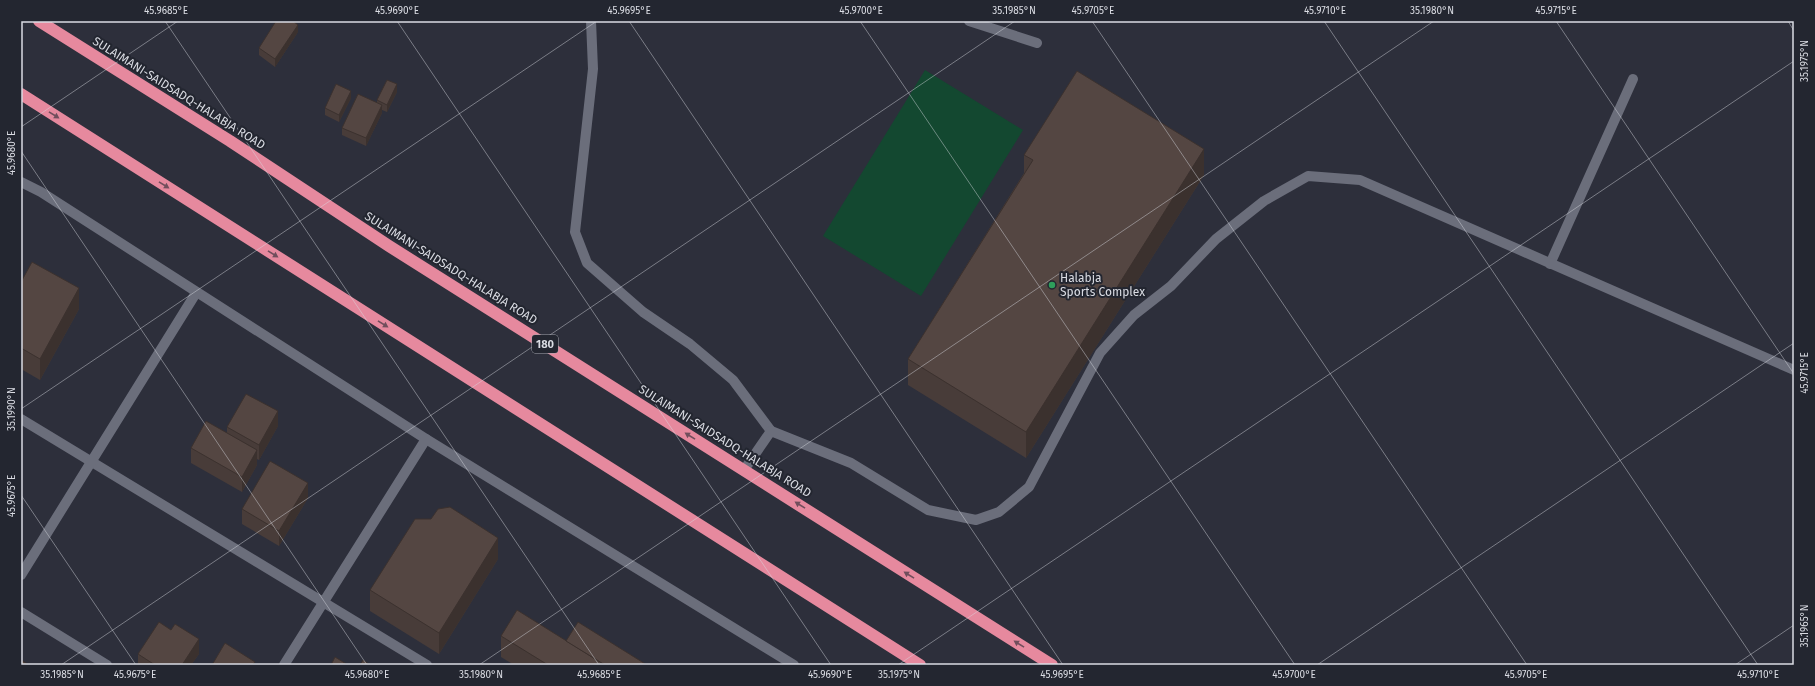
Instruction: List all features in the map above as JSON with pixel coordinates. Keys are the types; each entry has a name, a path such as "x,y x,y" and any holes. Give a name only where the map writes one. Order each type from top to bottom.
{"highway":[{"name":"SULAIMANI-SAIDSADQ-HALABJA ROAD","path":"40,21 224,137 390,246 1052,665"},
{"path":"21,94 920,665"}],"street":[{"path":"591,21 593,69 575,232 587,263 643,312 690,344 733,380 771,431 851,463 928,510 976,520 999,512 1029,487 1100,353 1134,315 1171,286 1216,239 1264,201 1308,176 1360,180 1794,370"},
{"path":"968,21 1037,43"},
{"path":"1550,264 1633,78"},
{"path":"21,182 41,192 426,440 794,665"},
{"path":"21,575 196,293"},
{"path":"21,419 427,665"},
{"path":"744,470 771,431"},
{"path":"284,665 426,440"},
{"path":"21,612 107,665"}],"green space":[{"path":"925,70 1023,130 921,296 823,236"}],"building":[{"path":"276,21 293,21 298,25 275,59 259,48"},
{"name":"Halabja Sports Complex","path":"1077,71 1204,149 1026,432 908,359 1033,160 1024,155"},
{"path":"387,80 397,84 387,105 377,100"},
{"path":"336,84 351,91 339,115 325,108"},
{"path":"358,94 382,105 366,138 342,128"},
{"path":"32,262 79,288 40,359 21,348 21,282"},
{"path":"246,394 278,411 259,445 227,427"},
{"path":"206,421 257,450 242,477 191,448"},
{"path":"270,461 308,483 279,531 242,509"},
{"path":"450,507 498,538 439,633 370,590 415,519 431,519 438,509"},
{"path":"517,610 605,665 548,665 501,636"},
{"path":"159,622 171,630 175,624 199,639 182,665 155,665 138,654"},
{"path":"578,622 647,665 605,665 566,641"},
{"path":"225,643 255,662 252,665 212,665"},
{"path":"335,657 348,665 331,665"},
{"path":"21,660 29,665 21,665"},
{"path":"363,660 370,665 360,665"}],"place":[{"name":"Halabja Sports Complex","path":"1052,285"}]}
